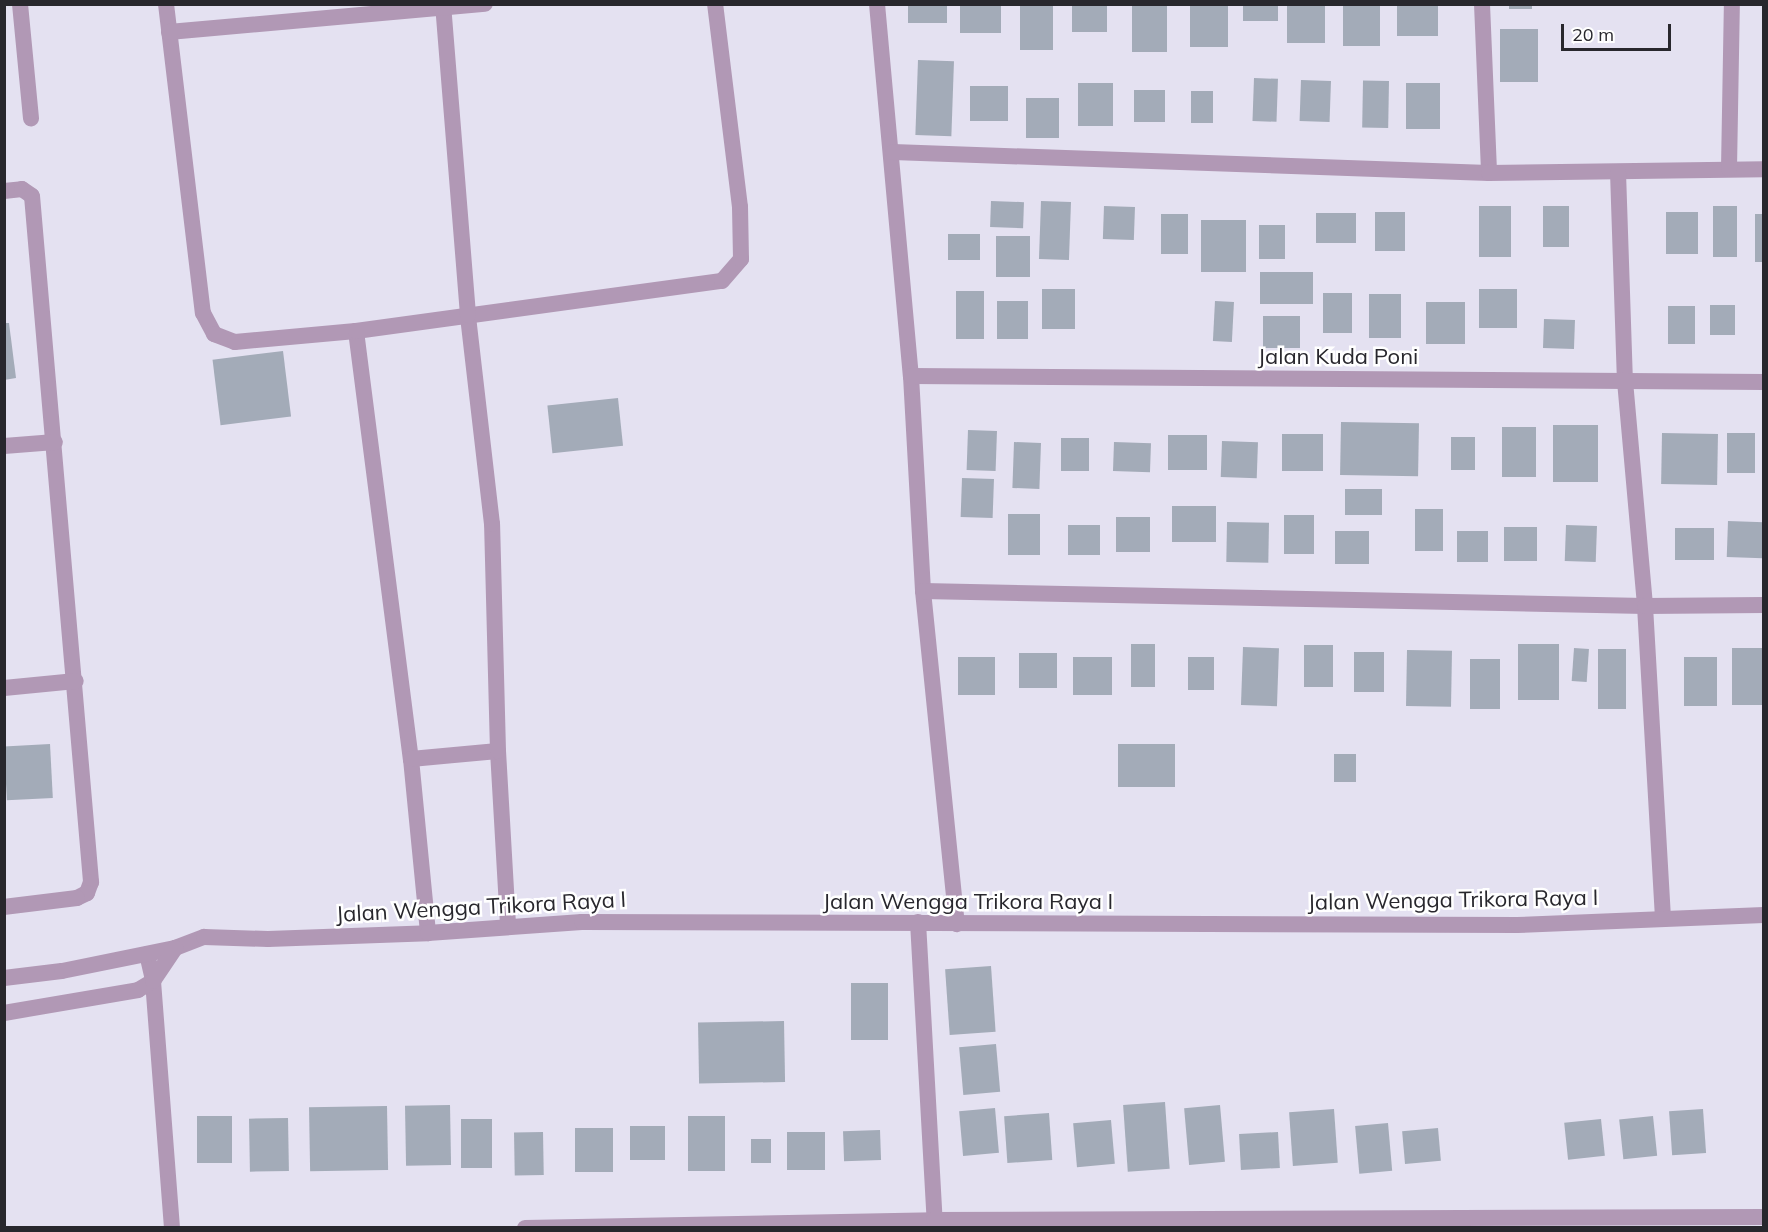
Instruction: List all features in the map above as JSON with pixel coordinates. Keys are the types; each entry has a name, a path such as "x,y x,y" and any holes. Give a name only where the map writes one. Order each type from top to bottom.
{"street":[{"path":"20,4 31,118"},
{"path":"166,4 203,313 214,334 235,342 356,331 722,281 741,259 740,207 715,4"},
{"path":"170,32 443,6 486,4"},
{"path":"878,4 893,152 911,376 923,591 957,924"},
{"path":"1482,4 1489,173"},
{"path":"1729,169 1732,4"},
{"path":"443,6 468,315 492,524 498,751 508,927"},
{"path":"893,152 1489,173 1764,169"},
{"path":"1618,172 1625,381 1645,606 1663,917"},
{"path":"4,191 22,189 32,196 56,442 91,882 87,893 77,898 4,906"},
{"path":"356,331 411,759 428,933"},
{"name":"Jalan Kuda Poni","path":"911,376 1764,382"},
{"path":"4,446 56,442"},
{"path":"923,591 1645,606 1764,605"},
{"path":"4,688 76,681"},
{"path":"411,759 498,751"},
{"name":"Jalan Wengga Trikora Raya I","path":"4,978 147,954 175,948 204,937 268,939 428,933 582,922 729,925 918,922 957,924 1517,925 1663,917 1764,915"},
{"path":"918,922 934,1224"},
{"path":"4,1013 118,996 153,981 175,948"},
{"path":"147,954 153,981 172,1227"},
{"path":"525,1227 1764,1217"}],"building":[{"path":"908,4 947,4 947,23 908,23"},
{"path":"1020,4 1053,4 1053,50 1020,50"},
{"path":"1072,4 1107,4 1107,32 1072,32"},
{"path":"1132,4 1167,4 1167,52 1132,52"},
{"path":"1190,4 1228,4 1228,47 1190,47"},
{"path":"1243,4 1278,4 1278,21 1243,21"},
{"path":"1287,4 1325,4 1325,43 1287,43"},
{"path":"1343,4 1380,4 1380,46 1343,46"},
{"path":"1397,4 1438,4 1438,36 1397,36"},
{"path":"1509,4 1532,4 1532,9 1509,9"},
{"path":"960,5 1001,5 1001,33 960,33"},
{"path":"1500,29 1538,29 1538,82 1500,82"},
{"path":"918,60 954,61 951,136 915,135"},
{"path":"1254,78 1278,79 1276,122 1252,121"},
{"path":"1301,80 1331,81 1330,122 1300,121"},
{"path":"1363,81 1389,81 1388,128 1362,128"},
{"path":"1078,83 1113,83 1113,126 1078,126"},
{"path":"1406,83 1440,83 1440,129 1406,129"},
{"path":"970,86 1008,86 1008,121 970,121"},
{"path":"1134,90 1165,90 1165,122 1134,122"},
{"path":"1191,91 1213,91 1213,123 1191,123"},
{"path":"1026,98 1059,98 1059,138 1026,138"},
{"path":"991,201 1024,202 1023,228 990,227"},
{"path":"1041,201 1071,202 1069,260 1039,259"},
{"path":"1104,206 1135,207 1134,240 1103,239"},
{"path":"1479,206 1511,206 1511,257 1479,257"},
{"path":"1543,206 1569,206 1569,247 1543,247"},
{"path":"1713,206 1737,206 1737,257 1713,257"},
{"path":"1375,212 1405,212 1405,251 1375,251"},
{"path":"1666,212 1698,212 1698,254 1666,254"},
{"path":"1316,213 1356,213 1356,243 1316,243"},
{"path":"1161,214 1188,214 1188,254 1161,254"},
{"path":"1755,214 1764,214 1764,262 1755,262"},
{"path":"1201,220 1246,220 1246,272 1201,272"},
{"path":"1259,225 1285,225 1285,259 1259,259"},
{"path":"948,234 980,234 980,260 948,260"},
{"path":"996,236 1030,236 1030,277 996,277"},
{"path":"1260,272 1313,272 1313,304 1260,304"},
{"path":"1042,289 1075,289 1075,329 1042,329"},
{"path":"1479,289 1517,289 1517,328 1479,328"},
{"path":"956,291 984,291 984,339 956,339"},
{"path":"1323,293 1352,293 1352,333 1323,333"},
{"path":"1369,294 1401,294 1401,338 1369,338"},
{"path":"997,301 1028,301 1028,339 997,339"},
{"path":"1215,301 1234,302 1232,342 1213,341"},
{"path":"1426,302 1465,302 1465,344 1426,344"},
{"path":"1710,305 1735,305 1735,335 1710,335"},
{"path":"1668,306 1695,306 1695,344 1668,344"},
{"path":"1263,316 1300,316 1300,348 1263,348"},
{"path":"1544,319 1575,320 1574,349 1543,348"},
{"path":"4,323 9,323 16,378 4,380"},
{"path":"283,351 291,417 221,425 213,360"},
{"path":"618,398 623,446 552,453 547,405"},
{"path":"1341,422 1419,423 1418,476 1340,475"},
{"path":"1553,425 1598,425 1598,482 1553,482"},
{"path":"1502,427 1536,427 1536,477 1502,477"},
{"path":"968,430 997,431 996,471 967,470"},
{"path":"1662,433 1718,434 1717,485 1661,484"},
{"path":"1727,433 1755,433 1755,473 1727,473"},
{"path":"1282,434 1323,434 1323,471 1282,471"},
{"path":"1168,435 1207,435 1207,470 1168,470"},
{"path":"1451,437 1475,437 1475,470 1451,470"},
{"path":"1061,438 1089,438 1089,471 1061,471"},
{"path":"1222,441 1258,442 1257,478 1221,477"},
{"path":"1014,442 1041,443 1039,489 1012,488"},
{"path":"1114,442 1151,443 1150,472 1113,471"},
{"path":"962,478 994,479 993,518 961,517"},
{"path":"1345,489 1382,489 1382,515 1345,515"},
{"path":"1172,506 1216,506 1216,542 1172,542"},
{"path":"1415,509 1443,509 1443,551 1415,551"},
{"path":"1008,514 1040,514 1040,555 1008,555"},
{"path":"1284,515 1314,515 1314,554 1284,554"},
{"path":"1116,517 1150,517 1150,552 1116,552"},
{"path":"1728,521 1764,522 1763,558 1727,557"},
{"path":"1227,522 1269,523 1268,563 1226,562"},
{"path":"1068,525 1100,525 1100,555 1068,555"},
{"path":"1566,525 1597,526 1596,562 1565,561"},
{"path":"1504,527 1537,527 1537,561 1504,561"},
{"path":"1675,528 1714,528 1714,560 1675,560"},
{"path":"1335,531 1369,531 1369,564 1335,564"},
{"path":"1457,531 1488,531 1488,562 1457,562"},
{"path":"1131,644 1155,644 1155,687 1131,687"},
{"path":"1518,644 1559,644 1559,700 1518,700"},
{"path":"1304,645 1333,645 1333,687 1304,687"},
{"path":"1243,647 1279,648 1277,706 1241,705"},
{"path":"1574,648 1589,649 1587,682 1572,681"},
{"path":"1732,648 1764,648 1764,705 1732,705"},
{"path":"1598,649 1626,649 1626,709 1598,709"},
{"path":"1407,650 1452,651 1451,707 1406,706"},
{"path":"1354,652 1384,652 1384,692 1354,692"},
{"path":"1019,653 1057,653 1057,688 1019,688"},
{"path":"958,657 995,657 995,695 958,695"},
{"path":"1073,657 1112,657 1112,695 1073,695"},
{"path":"1188,657 1214,657 1214,690 1188,690"},
{"path":"1684,657 1717,657 1717,706 1684,706"},
{"path":"1470,659 1500,659 1500,709 1470,709"},
{"path":"50,744 53,798 7,800 4,746"},
{"path":"1118,744 1175,744 1175,787 1118,787"},
{"path":"1334,754 1356,754 1356,782 1334,782"},
{"path":"991,966 996,1032 950,1035 945,969"},
{"path":"851,983 888,983 888,1040 851,1040"},
{"path":"784,1021 785,1082 699,1083 698,1023"},
{"path":"996,1044 1000,1092 963,1095 959,1047"},
{"path":"1165,1102 1170,1169 1128,1172 1123,1105"},
{"path":"450,1105 451,1165 406,1166 405,1106"},
{"path":"1220,1105 1225,1162 1189,1165 1184,1108"},
{"path":"387,1106 388,1170 310,1171 309,1107"},
{"path":"995,1108 999,1153 963,1156 959,1111"},
{"path":"1334,1109 1338,1163 1293,1166 1289,1112"},
{"path":"1703,1109 1706,1153 1672,1155 1669,1111"},
{"path":"1049,1113 1052,1160 1007,1163 1004,1116"},
{"path":"197,1116 232,1116 232,1163 197,1163"},
{"path":"688,1116 725,1116 725,1171 688,1171"},
{"path":"1653,1116 1657,1156 1623,1159 1619,1120"},
{"path":"288,1118 289,1171 250,1172 249,1119"},
{"path":"461,1119 492,1119 492,1168 461,1168"},
{"path":"1601,1119 1605,1156 1568,1160 1564,1123"},
{"path":"1111,1120 1115,1164 1077,1167 1073,1123"},
{"path":"1388,1123 1392,1171 1359,1174 1355,1126"},
{"path":"630,1126 665,1126 665,1160 630,1160"},
{"path":"575,1128 613,1128 613,1172 575,1172"},
{"path":"1438,1128 1441,1161 1405,1164 1402,1131"},
{"path":"880,1130 881,1160 844,1161 843,1131"},
{"path":"543,1132 544,1175 515,1175 514,1133"},
{"path":"787,1132 825,1132 825,1170 787,1170"},
{"path":"1278,1132 1280,1168 1241,1170 1239,1134"},
{"path":"751,1139 771,1139 771,1163 751,1163"}]}
